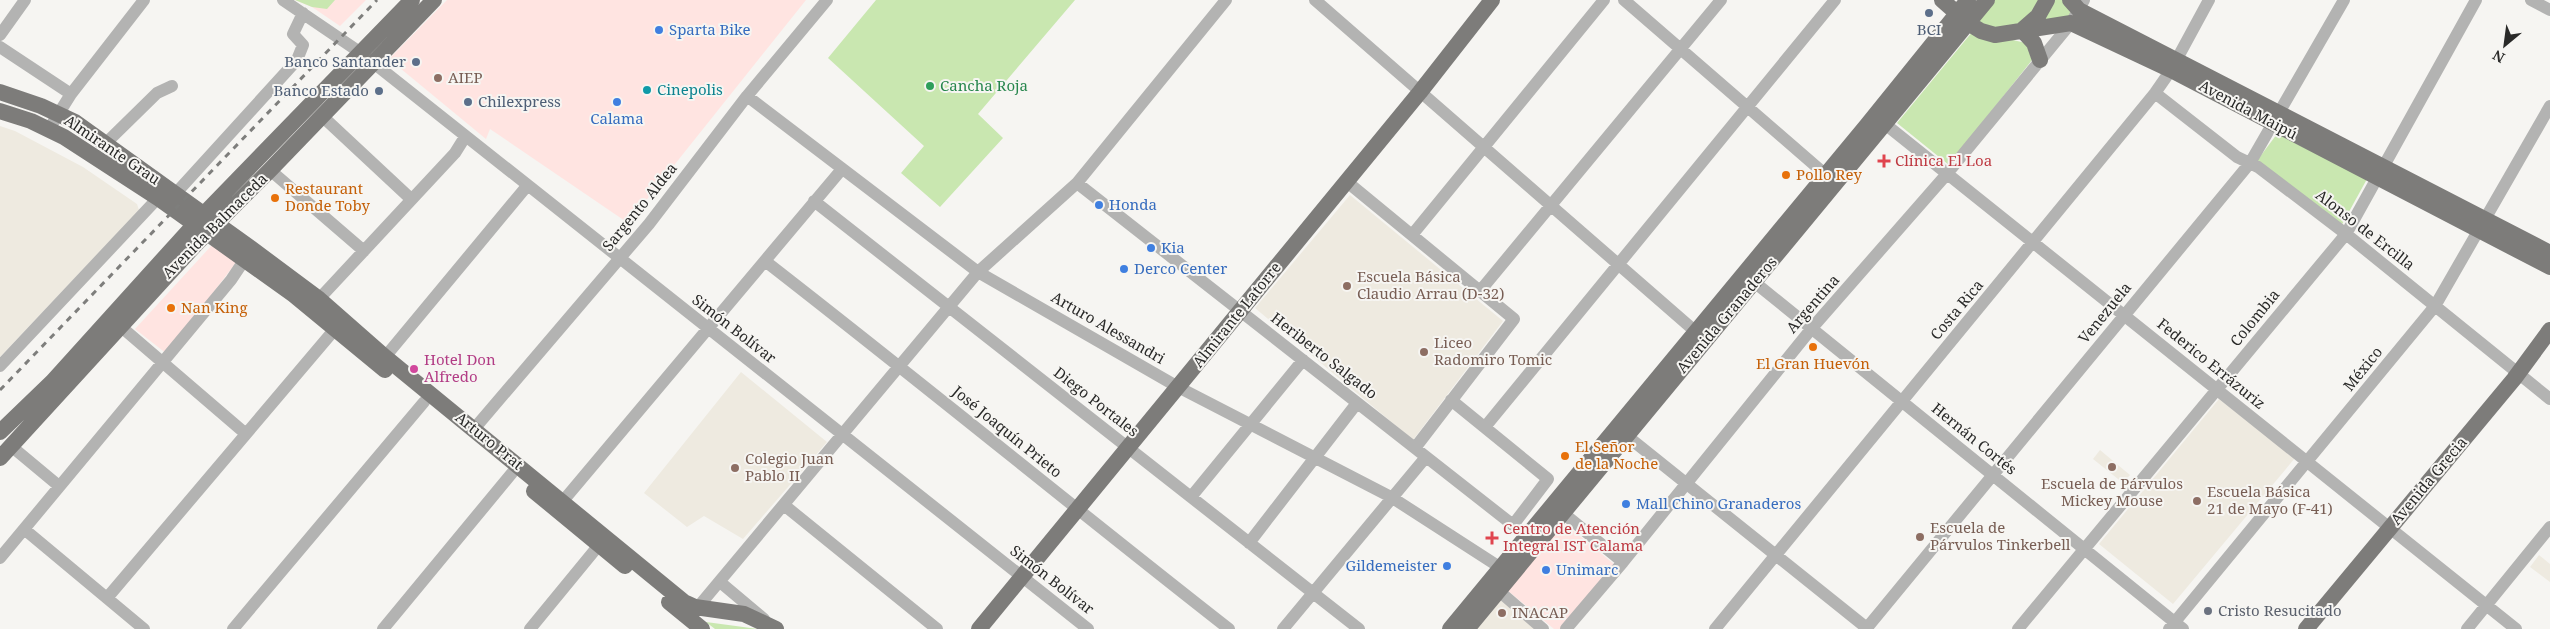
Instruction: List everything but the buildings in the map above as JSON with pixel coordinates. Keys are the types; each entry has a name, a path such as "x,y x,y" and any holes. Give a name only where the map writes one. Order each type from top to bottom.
{"main road":[{"name":"Avenida Balmaceda","path":"5,452 119,325 205,224 270,170 322,116 412,0"},
{"name":"Avenida Balmaceda","path":"0,432 52,382 367,59 434,0"},
{"name":"Almirante Latorre","path":"979,629 1420,92 1492,0"},
{"path":"1942,0 1981,31 1995,35 2022,30 2076,8"},
{"name":"Avenida Granaderos","path":"1467,629 1494,587 1500,568 1696,332 1749,278 1885,124 1963,18 1968,0"},
{"name":"Avenida Granaderos","path":"1450,629 1494,587 1564,513 1627,436 1826,175 1963,18 1987,0"},
{"path":"2022,30 2038,16 2046,0"},
{"name":"Avenida Maipú","path":"2076,8 2174,65 2276,118 2483,225 2550,254"},
{"path":"2022,30 2034,42 2040,60"},
{"name":"Almirante Grau","path":"0,92 74,122 176,193 205,224"},
{"name":"Almirante Grau","path":"0,111 49,128 158,198 205,224"},
{"name":"Arturo Prat","path":"205,224 245,259 335,329 694,622 744,614 775,628"},
{"name":"Arturo Prat","path":"205,224 319,299 684,602 694,622"},
{"name":"Avenida Maipú","path":"2483,225 2550,267"},
{"name":"Avenida Grecia","path":"2523,377 2550,330"},
{"name":"Avenida Grecia","path":"2306,629 2394,531 2523,377 2550,349"},
{"name":"Avenida Grecia","path":"2319,629 2394,531"}],"street":[{"path":"0,35 25,0"},
{"path":"49,128 71,94 144,0"},
{"name":"Simón Bolívar","path":"283,0 367,59 1088,629"},
{"name":"Sargento Aldea","path":"474,429 667,201 747,96 827,0"},
{"path":"694,622 720,582 843,436 948,307 978,272 1077,183 1226,0"},
{"path":"1314,0 1696,332"},
{"path":"1412,235 1604,0"},
{"path":"1624,0 1826,175"},
{"path":"1480,291 1722,0"},
{"path":"1485,427 1836,0"},
{"name":"Costa Rica","path":"1715,629 2034,244 2155,93 2174,65 2209,0"},
{"name":"Venezuela","path":"1867,629 2250,163 2344,0"},
{"name":"Colombia","path":"2018,629 2346,234 2476,0"},
{"path":"2530,0 2550,10"},
{"name":"Argentina","path":"1566,629 1687,484 1812,328 1946,175 2040,60 2076,8"},
{"path":"176,193 297,60 303,45 293,34 304,13"},
{"path":"0,47 71,94"},
{"path":"106,143 157,93 172,86"},
{"name":"Alonso de Ercilla","path":"2155,93 2237,157 2250,163 2346,234 2550,399"},
{"name":"Arturo Alessandri","path":"747,96 978,272 1178,387 1252,423 1392,497 1500,568"},
{"name":"México","path":"2175,627 2435,306 2550,106"},
{"path":"322,116 410,199"},
{"name":"Federico Errázuriz","path":"1885,124 1946,175 2516,629"},
{"path":"319,299 410,199 455,153 465,137"},
{"path":"563,501 842,169"},
{"path":"270,170 364,251"},
{"path":"1346,181 1514,319 1415,448"},
{"name":"Heriberto Salgado","path":"1077,183 1527,536"},
{"path":"386,356 527,186"},
{"path":"0,366 158,198"},
{"name":"Diego Portales","path":"814,201 1359,629"},
{"path":"0,558 231,280 245,259"},
{"name":"José Joaquín Prieto","path":"765,261 900,366 1077,510 1229,629"},
{"name":"Hernán Cortés","path":"1749,278 2085,549 2175,627"},
{"path":"119,325 246,434"},
{"path":"107,598 335,329"},
{"path":"1191,497 1303,360"},
{"path":"1451,400 1548,479 1513,525"},
{"path":"233,629 424,402"},
{"path":"1249,543 1357,403"},
{"path":"1627,436 1867,629"},
{"path":"5,452 59,486"},
{"path":"1283,629 1426,457"},
{"path":"383,629 512,473"},
{"path":"784,505 936,629"},
{"path":"1564,513 1623,562"},
{"path":"2467,629 2550,527"},
{"path":"24,529 144,629"},
{"path":"530,629 599,545"},
{"name":"Arturo Prat","path":"720,582 775,628"},
{"path":"1494,587 1543,629"}],"shaded area":[{"path":"295,0 366,0 340,26 312,7"},
{"path":"447,0 806,0 628,223 490,129 486,139 389,59"},
{"path":"0,126 15,131 83,167 137,204 139,210 0,357"},
{"path":"1350,195 1503,321 1413,440 1255,308"},
{"path":"212,245 237,261 167,354 135,329"},
{"name":"Colegio Juan Pablo II","path":"741,372 827,442 743,539 704,516 687,527 644,493"},
{"name":"Escuela Básica 21 de Mayo (F-41)","path":"2219,399 2295,458 2173,604 2099,544"},
{"name":"Escuela de Párvulos Mickey Mouse","path":"2100,450 2130,475 2123,483 2093,459"},
{"path":"1564,523 1615,565 1564,629 1554,629 1507,590"},
{"path":"2539,555 2550,564 2550,582 2530,567"},
{"name":"INACAP","path":"1498,598 1537,629 1473,629"}],"green space":[{"path":"295,0 335,0 327,9 312,7"},
{"name":"Cancha Roja","path":"876,0 1075,0 978,114 1003,138 940,207 901,173 924,146 828,58"},
{"path":"1993,0 2041,0 2019,27 1998,29 1975,21"},
{"path":"2050,0 2062,0 2072,9 2070,17 2045,21"},
{"path":"1973,31 2026,43 2032,60 1949,165 1897,123"},
{"path":"2277,134 2367,179 2340,228 2256,162"},
{"path":"706,622 758,629 715,629"}],"railway":[{"path":"0,390 377,0"}],"place":[{"name":"BCI","path":"1929,13"},
{"name":"Sparta Bike","path":"659,30"},
{"name":"Banco Santander","path":"416,62"},
{"name":"AIEP","path":"438,78"},
{"name":"Cancha Roja","path":"930,86"},
{"name":"Cinepolis","path":"647,90"},
{"name":"Banco Estado","path":"379,91"},
{"name":"Chilexpress","path":"468,102"},
{"name":"Calama","path":"617,102"},
{"name":"Clínica El Loa","path":"1884,161"},
{"name":"Pollo Rey","path":"1786,175"},
{"name":"Restaurant Donde Toby","path":"275,198"},
{"name":"Honda","path":"1099,205"},
{"name":"Kia","path":"1151,248"},
{"name":"Derco Center","path":"1124,269"},
{"name":"Escuela Básica Claudio Arrau (D-32)","path":"1347,286"},
{"name":"Nan King","path":"171,308"},
{"name":"El Gran Huevón","path":"1813,347"},
{"name":"Liceo Radomiro Tomic","path":"1424,352"},
{"name":"Hotel Don Alfredo","path":"414,369"},
{"name":"El Señor de la Noche","path":"1565,456"},
{"name":"Escuela de Párvulos Mickey Mouse","path":"2112,467"},
{"name":"Colegio Juan Pablo II","path":"735,468"},
{"name":"Escuela Básica 21 de Mayo (F-41)","path":"2197,501"},
{"name":"Mall Chino Granaderos","path":"1626,504"},
{"name":"Escuela de Párvulos Tinkerbell","path":"1920,537"},
{"name":"Centro de Atención Integral IST Calama","path":"1492,538"},
{"name":"Gildemeister","path":"1447,566"},
{"name":"Unimarc","path":"1546,570"},
{"name":"Cristo Resucitado","path":"2208,611"},
{"name":"INACAP","path":"1502,613"}]}
